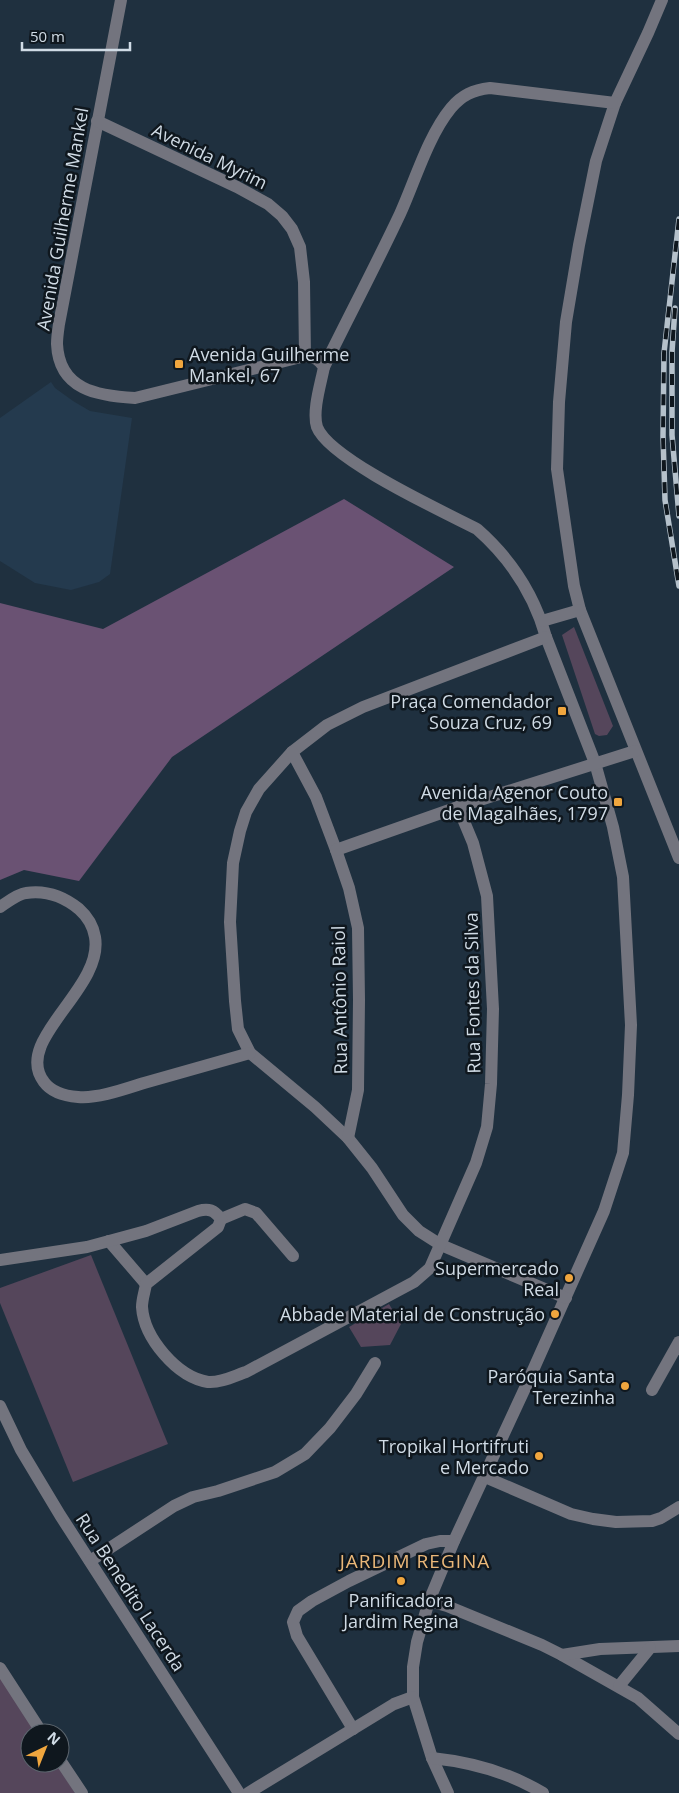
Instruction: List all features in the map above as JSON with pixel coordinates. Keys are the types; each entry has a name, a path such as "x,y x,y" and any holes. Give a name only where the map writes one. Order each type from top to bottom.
{"street":[{"name":"Avenida Guilherme Mankel","path":"121,0 59,324 57,345 62,366 68,377 77,385 90,392 108,397 135,398 305,356"},
{"path":"662,0 615,103 596,161 566,322 559,402 557,469 574,586 580,610 679,858"},
{"path":"448,1793 432,1758 413,1697 417,1642 429,1602 454,1541 604,1211 623,1153 631,1025 623,877 613,827 595,764 546,637 542,621 513,567 477,529 373,475 337,451 317,427 316,410 324,367 399,214 439,124 452,107 465,95 476,90 490,88 615,103"},
{"name":"Avenida Myrim","path":"97,121 238,187 268,204 282,216 292,229 300,247 304,282 305,356"},
{"path":"305,356 314,357 324,367"},
{"path":"542,621 580,610"},
{"path":"546,637 363,707 327,725 292,752 259,789 246,812 233,863 230,922 234,1001 238,1029 250,1053 315,1107 348,1138 372,1168 403,1215 419,1232 441,1245 566,1298"},
{"path":"336,850 458,807 635,751"},
{"name":"Rua Antônio Raiol","path":"292,752 316,797 336,850 349,888 358,928 358,1090 348,1138"},
{"name":"Rua Fontes da Silva","path":"146,1284 142,1308 148,1327 160,1350 175,1366 194,1377 210,1382 221,1381 246,1372 414,1282 430,1268 476,1163 487,1127 492,1045 493,1009 487,896 473,843 458,807"},
{"path":"0,907 22,893 40,891 53,893 73,904 85,914 93,926 96,944 92,965 83,985 40,1045 36,1058 42,1079 56,1092 68,1097 84,1098 127,1088 250,1053"},
{"path":"0,1260 87,1247 146,1231 206,1209 212,1210 221,1219"},
{"path":"221,1219 245,1209 256,1213 293,1256"},
{"path":"109,1241 146,1284 214,1231 221,1223 221,1219"},
{"path":"652,1390 679,1342"},
{"path":"90,1561 174,1506 193,1497 218,1491 275,1472 305,1454 330,1428 356,1394 375,1363"},
{"name":"Rua Benedito Lacerda","path":"0,1406 21,1450 60,1515 239,1793"},
{"path":"485,1476 571,1514 593,1519 616,1522 652,1521 679,1507"},
{"path":"353,1729 297,1636 293,1622 298,1611 348,1581 426,1544 454,1541"},
{"path":"429,1602 447,1606 562,1655 638,1698 679,1734"},
{"path":"562,1655 600,1649 679,1646"},
{"path":"619,1686 650,1648"},
{"path":"0,1668 36,1723"},
{"path":"248,1793 394,1704 413,1697"},
{"path":"432,1758 457,1760 505,1775 543,1793"},
{"path":"69,1773 82,1793"}],"shaded area":[{"path":"51,382 55,388 90,411 132,418 110,574 99,582 71,590 35,583 0,561 0,418"},
{"path":"344,499 454,567 172,757 79,881 24,870 0,880 0,603 103,629"},
{"path":"574,627 613,726 607,735 599,736 595,734 562,635"},
{"path":"91,1255 168,1444 73,1482 0,1303 0,1288"},
{"path":"389,1304 401,1324 390,1345 361,1347 349,1327"},
{"path":"0,1674 31,1723 20,1723 20,1773 62,1773 75,1793 0,1793"}],"railway":[{"path":"679,219 664,353 663,436 665,500 679,586"},
{"path":"675,308 672,352 672,435 679,516"}],"place":[{"name":"Avenida Guilherme Mankel, 67","path":"179,364"},
{"name":"Praça Comendador Souza Cruz, 69","path":"562,711"},
{"name":"Avenida Agenor Couto de Magalhães, 1797","path":"618,802"},
{"name":"Supermercado Real","path":"569,1278"},
{"name":"Abbade Material de Construção","path":"555,1314"},
{"name":"Paróquia Santa Terezinha","path":"625,1386"},
{"name":"Tropikal Hortifruti e Mercado","path":"539,1456"},
{"name":"Panificadora Jardim Regina","path":"401,1581"}],"district":[{"name":"JARDIM REGINA","path":"415,1561"}]}
